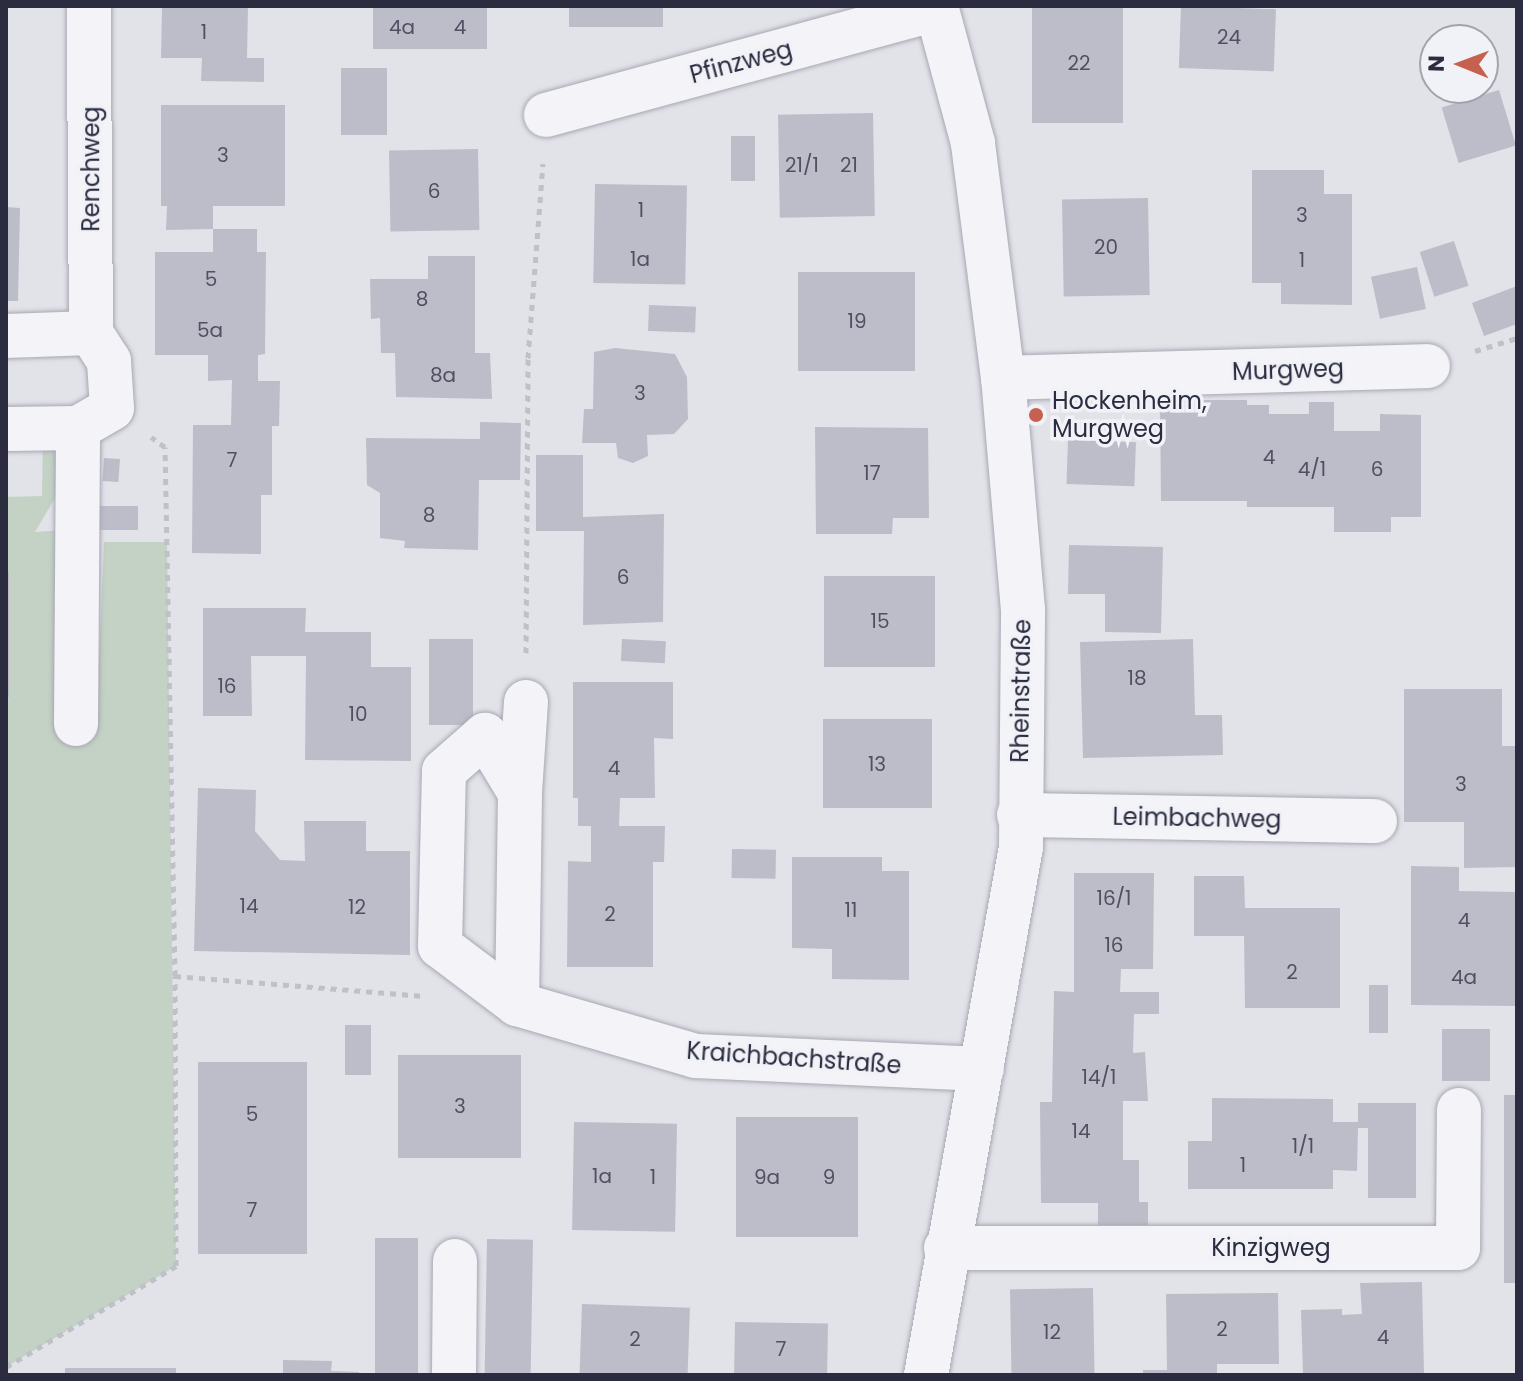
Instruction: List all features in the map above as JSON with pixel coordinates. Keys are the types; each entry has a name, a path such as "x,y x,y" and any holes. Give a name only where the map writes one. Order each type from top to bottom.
{"street":[{"name":"Renchweg","path":"76,724 95,418 109,361 91,333 89,6"},
{"name":"Pfinzweg","path":"546,115 936,8"},
{"name":"Rheinstraße","path":"926,1375 946,1248 982,1069 1021,847 1023,610 1003,378 973,143 936,8"},
{"path":"6,336 91,333"},
{"name":"Murgweg","path":"1003,378 1428,366"},
{"path":"6,429 95,418"},
{"path":"517,1004 520,793 526,702"},
{"name":"Kraichbachstraße","path":"520,793 485,735 444,771 440,946 517,1004 696,1056 982,1069"},
{"name":"Leimbachweg","path":"1019,815 1375,821"},
{"name":"Kinzigweg","path":"946,1248 1458,1248 1459,1110"},
{"path":"454,1375 455,1261"}],"path":[{"path":"526,702 528,358 546,115"},
{"path":"6,1367 176,1266 175,976 165,447 95,418"},
{"path":"175,976 424,996"}],"green space":[{"path":"43,429 68,429 65,481 35,532 66,530 60,735 96,735 104,542 167,542 176,1266 6,1367 6,497 42,496"}],"building":[{"path":"162,6 248,6 247,58 264,58 264,82 201,81 202,58 161,58"},
{"path":"373,6 487,6 487,49 373,49"},
{"path":"569,6 663,6 663,27 569,27"},
{"path":"1032,6 1123,6 1123,123 1032,123"},
{"path":"1181,6 1276,9 1274,71 1179,68"},
{"path":"341,68 387,68 387,135 341,135"},
{"path":"1499,90 1516,145 1459,163 1442,108 1453,104 1499,104"},
{"path":"161,105 285,105 285,206 213,206 213,229 166,230 167,206 161,206"},
{"path":"873,113 875,216 780,218 778,115"},
{"path":"731,136 755,136 755,181 731,181"},
{"path":"478,149 479,230 390,232 389,151"},
{"path":"1252,170 1324,170 1324,194 1352,194 1352,305 1281,304 1281,283 1252,283"},
{"path":"595,184 687,186 685,285 593,283"},
{"path":"1148,198 1150,295 1064,296 1062,200"},
{"path":"6,207 20,208 18,301 6,301"},
{"path":"213,229 257,229 257,252 266,252 265,354 258,355 258,381 280,381 279,426 272,426 272,495 261,495 261,554 192,553 193,425 231,425 232,380 208,381 208,355 155,355 155,252 213,252"},
{"path":"1454,241 1469,286 1434,297 1420,252"},
{"path":"428,256 475,256 475,353 490,353 492,399 396,397 395,353 381,353 380,318 371,319 370,279 428,279"},
{"path":"1417,267 1426,309 1380,319 1371,277"},
{"path":"798,272 915,272 915,371 798,371"},
{"path":"1517,286 1517,324 1484,336 1472,303"},
{"path":"649,305 696,307 695,333 648,331"},
{"path":"615,348 675,354 687,377 688,419 674,434 647,435 648,456 633,463 618,458 616,443 582,443 584,409 593,409 594,352"},
{"path":"1160,400 1247,400 1247,405 1269,405 1269,414 1309,414 1309,402 1334,402 1334,431 1380,431 1380,414 1421,415 1421,517 1391,517 1391,532 1334,532 1334,507 1247,507 1247,501 1161,501"},
{"path":"480,422 521,423 520,480 479,480 478,550 404,548 405,541 380,538 380,493 367,485 366,438 480,439"},
{"path":"815,427 928,428 929,518 893,518 892,534 816,534"},
{"path":"1068,440 1136,442 1134,486 1066,484"},
{"path":"536,455 583,455 583,517 664,514 663,622 583,625 584,531 536,531"},
{"path":"104,458 120,459 118,482 102,481"},
{"path":"98,506 138,506 138,530 98,530"},
{"path":"1069,545 1163,547 1161,633 1105,632 1105,594 1068,594"},
{"path":"6,572 9,572 9,697 6,697"},
{"path":"824,576 935,576 935,667 824,667"},
{"path":"203,608 306,608 305,632 371,632 371,667 411,667 411,761 305,760 306,656 251,656 252,716 203,716"},
{"path":"429,639 473,639 473,725 429,725"},
{"path":"622,639 666,641 665,663 621,661"},
{"path":"1193,639 1195,715 1222,715 1223,755 1083,758 1080,642"},
{"path":"573,682 673,682 673,739 654,738 655,798 620,798 619,826 665,826 664,862 653,862 653,967 567,967 568,861 591,862 591,826 578,826 578,798 573,798"},
{"path":"1404,689 1502,689 1502,746 1517,746 1517,867 1464,868 1464,822 1404,822"},
{"path":"823,719 932,719 932,808 823,808"},
{"path":"198,788 256,790 255,831 280,860 305,861 304,821 366,821 366,851 410,851 410,955 194,951"},
{"path":"732,849 776,850 775,879 731,878"},
{"path":"792,857 882,857 882,871 909,871 909,980 832,979 832,949 792,948"},
{"path":"1411,866 1459,867 1459,891 1517,892 1517,1006 1411,1005"},
{"path":"1074,873 1154,873 1153,969 1121,969 1120,992 1159,992 1159,1014 1134,1014 1133,1053 1145,1052 1148,1101 1123,1101 1123,1160 1139,1160 1139,1202 1148,1202 1148,1225 1098,1225 1098,1203 1041,1203 1040,1102 1052,1102 1054,991 1074,992"},
{"path":"1194,876 1244,876 1245,908 1340,908 1340,1008 1245,1008 1244,936 1194,936"},
{"path":"1369,985 1388,985 1388,1033 1369,1033"},
{"path":"345,1025 371,1025 371,1075 345,1075"},
{"path":"1442,1029 1490,1029 1490,1081 1442,1081"},
{"path":"398,1055 521,1055 521,1158 398,1158"},
{"path":"198,1062 307,1062 307,1254 198,1254"},
{"path":"1504,1095 1517,1095 1517,1283 1504,1283"},
{"path":"1212,1098 1333,1099 1333,1122 1358,1122 1358,1103 1416,1103 1416,1198 1368,1198 1368,1128 1358,1128 1357,1171 1333,1170 1333,1189 1188,1189 1188,1141 1212,1141"},
{"path":"736,1117 858,1117 858,1237 736,1237"},
{"path":"574,1122 677,1124 675,1232 572,1230"},
{"path":"375,1238 418,1238 418,1375 375,1375"},
{"path":"487,1239 533,1240 531,1375 485,1375"},
{"path":"1422,1282 1424,1374 1303,1375 1301,1310 1342,1309 1342,1315 1362,1314 1360,1283"},
{"path":"1093,1288 1095,1375 1012,1375 1010,1289"},
{"path":"1278,1293 1279,1364 1217,1364 1217,1375 1143,1375 1143,1370 1167,1370 1166,1294"},
{"path":"582,1304 690,1308 688,1375 580,1375"},
{"path":"735,1322 828,1324 827,1375 734,1375"},
{"path":"283,1360 332,1361 331,1371 359,1372 358,1375 283,1375"},
{"path":"65,1368 176,1368 176,1375 65,1375"}],"place":[{"name":"Hockenheim, Murgweg","path":"1036,415"}]}
